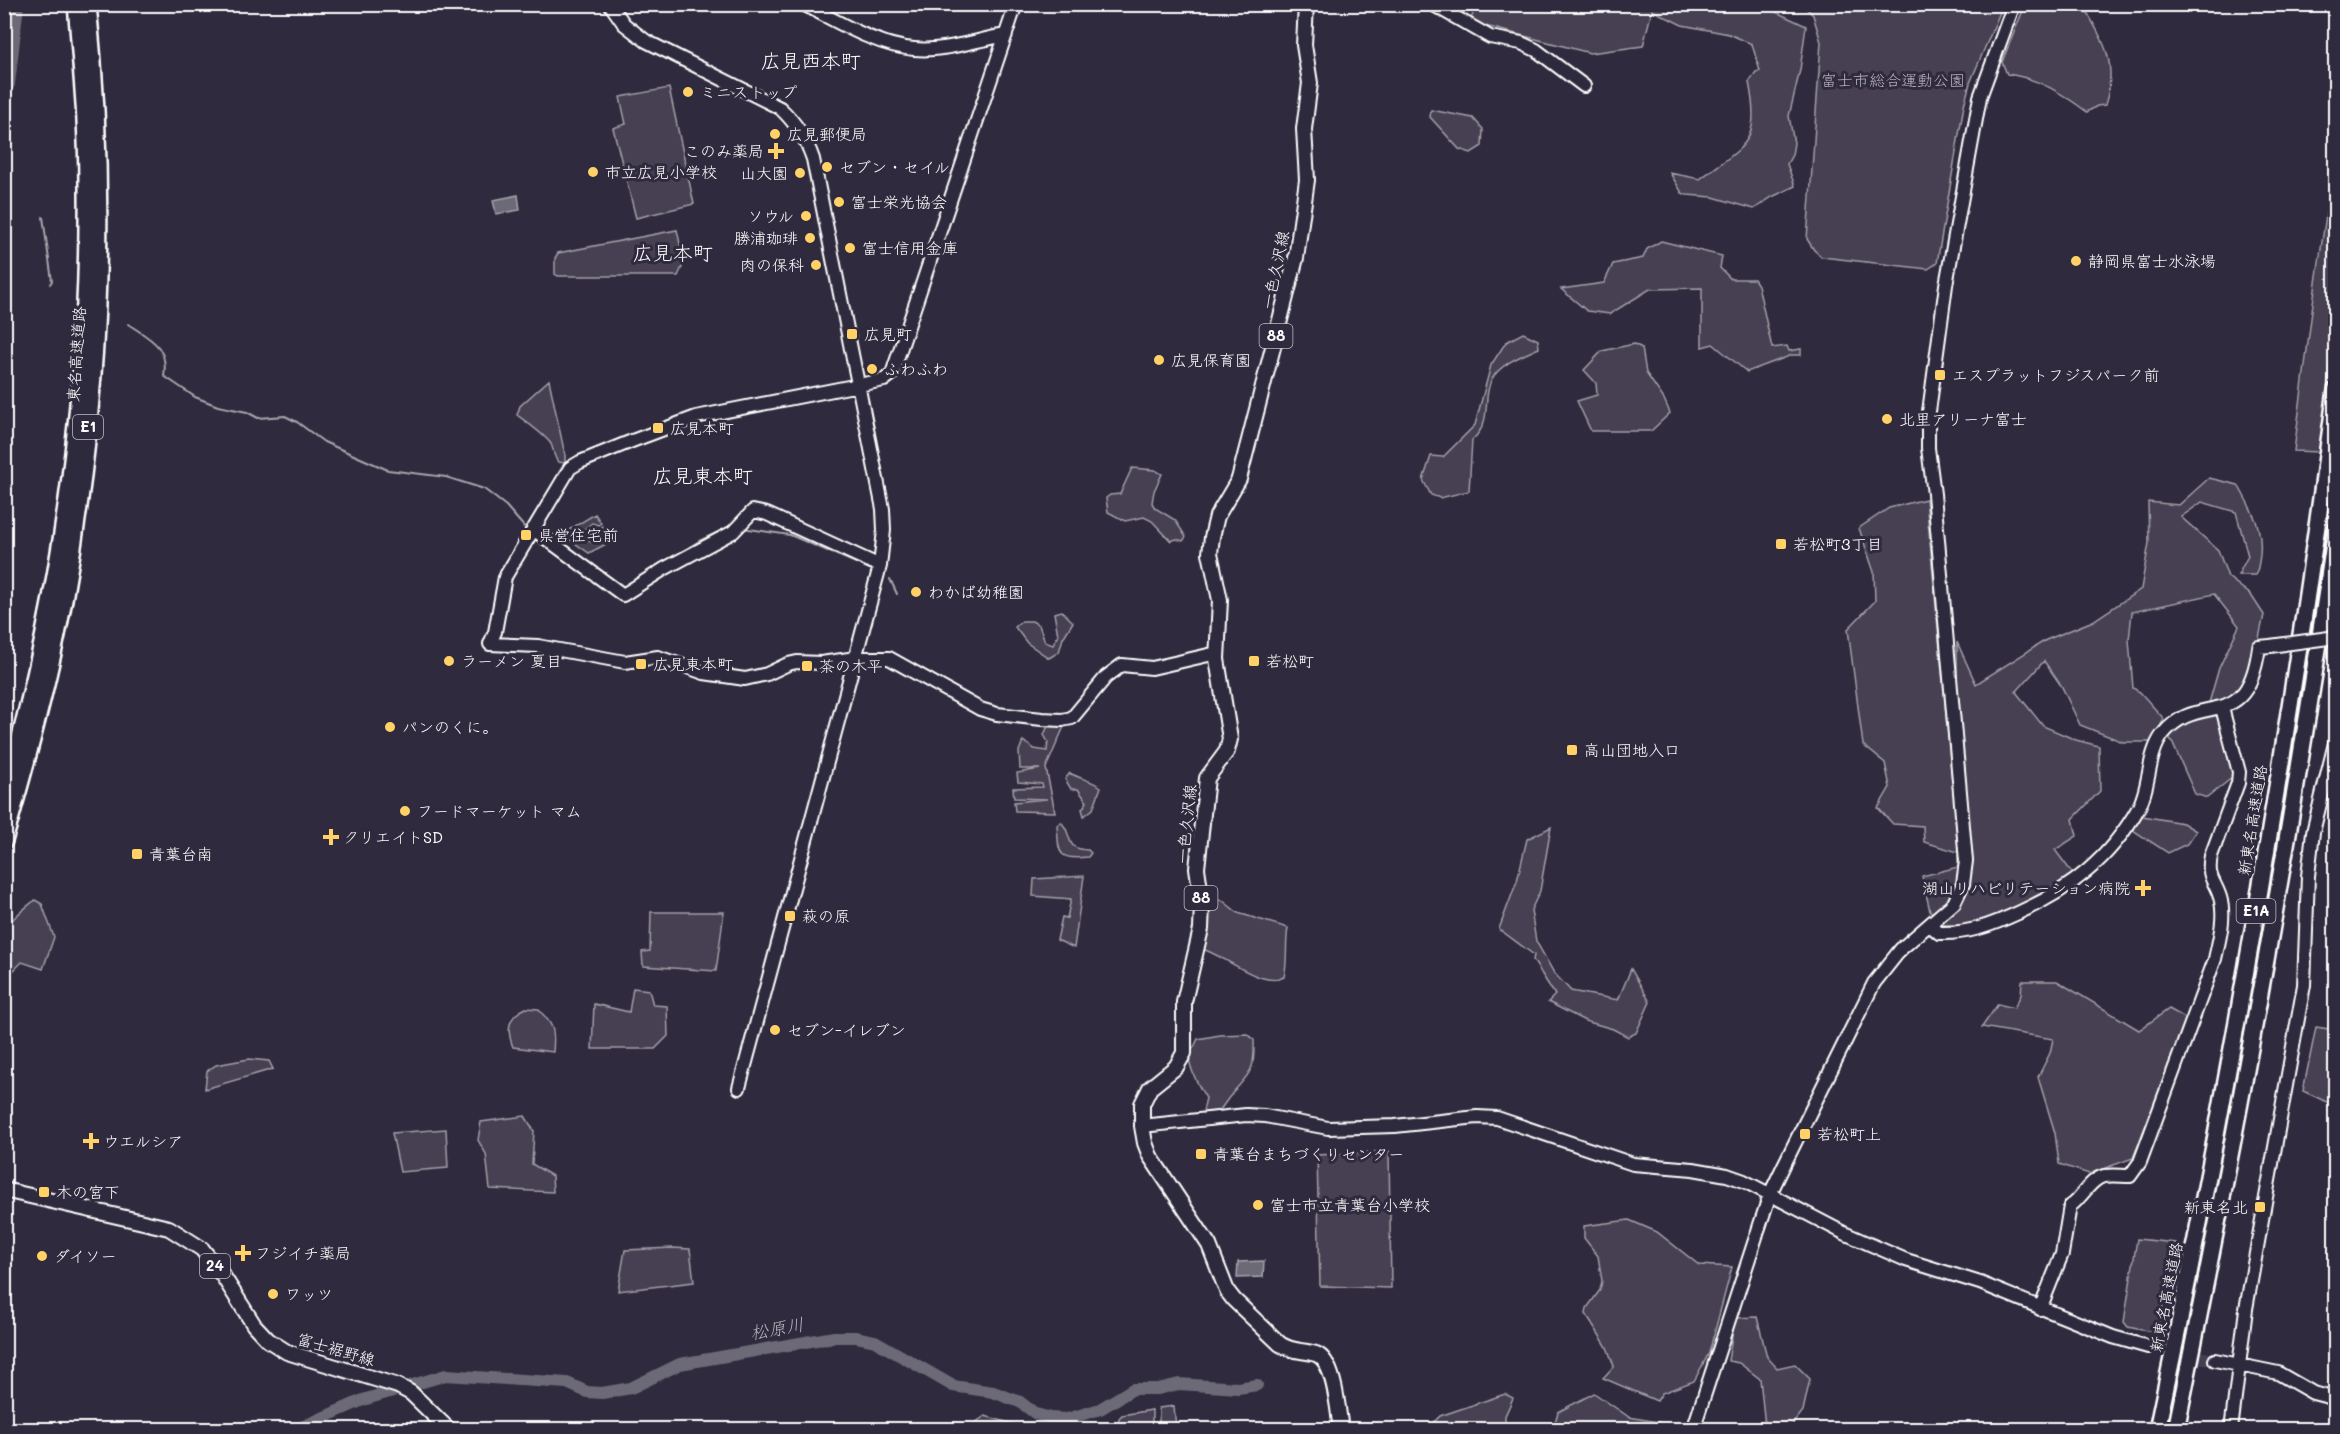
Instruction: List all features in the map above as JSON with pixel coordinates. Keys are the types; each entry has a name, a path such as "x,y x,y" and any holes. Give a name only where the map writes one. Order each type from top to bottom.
{"highway":[{"name":"東名高速道路","path":"4,796 31,694 60,554 81,375 87,185 76,4"},
{"name":"東名高速道路","path":"4,842 27,762 64,601 89,422 97,324 99,226 97,124 88,4"},
{"name":"新東名高速道路","path":"2157,1430 2216,1134 2252,936 2336,390"},
{"name":"E1A","path":"2176,1430 2222,1204 2260,996 2336,530"}],"main road":[{"name":"一色久沢線","path":"1305,4 1304,45 1310,82 1304,129 1307,180 1296,258 1239,479 1217,516 1210,553 1220,600 1217,654 1229,730 1229,744 1219,763 1207,778 1197,868 1202,913 1201,929 1184,1002 1184,1053 1176,1067 1150,1088 1145,1096 1141,1113 1145,1143 1150,1156 1209,1245 1222,1280 1234,1300 1280,1344 1288,1349 1316,1354 1329,1365 1341,1430"},
{"name":"富士裾野線","path":"4,1190 169,1228 188,1238 210,1257 254,1326 268,1340 287,1352 398,1386 411,1393 449,1430"}],"street":[{"path":"610,4 624,24 646,41 780,108 791,118 806,139 813,159 882,509 884,530 880,566 739,1088"},
{"path":"803,4 871,37 903,48 931,50 1005,35"},
{"path":"1016,4 892,374 885,380 696,417 580,462 570,468 505,577 495,632 490,644 538,646 625,662 658,657 704,673 745,679 767,674 797,662 821,663 856,658 889,658 980,709 998,714 1062,720 1072,718 1106,677 1122,665 1152,668 1217,654"},
{"path":"1432,4 1490,37 1521,43 1536,50 1584,86"},
{"path":"1693,1430 1770,1194 1874,983 1901,950 1954,903 1963,884 1966,861 1928,448 1929,406 1946,285 1980,97 2014,4"},
{"path":"533,529 623,596 664,569 734,532 753,511 767,514 880,566"},
{"path":"1930,925 1939,933 1972,931 2049,899 2075,882 2108,850 2139,807 2146,790 2157,743 2165,732 2186,718 2222,708 2246,692 2255,675 2259,647 2336,637"},
{"path":"2040,1308 2062,1254 2070,1206 2094,1181 2109,1176 2130,1176 2140,1162 2215,959 2222,924 2221,901 2208,867 2238,783 2239,772 2222,708"},
{"path":"2231,1430 2246,1309 2304,985 2307,876 2313,832 2336,740"},
{"path":"1142,1126 1246,1115 1265,1116 1328,1128 1369,1128 1488,1117 1519,1125 1633,1164 1693,1169 1727,1175 1770,1194 1840,1231 1906,1260 1980,1283 2113,1337 2148,1347"},
{"path":"2215,1360 2278,1373 2313,1393 2336,1399"}],"green space":[{"path":"1759,4 1806,26 1800,70 1789,116 1794,143 1792,155 1787,164 1795,186 1754,209 1713,197 1682,193 1670,173 1700,179 1729,158 1746,141 1751,131 1753,118 1749,82 1756,72 1760,71 1752,44 1729,34 1682,25 1652,10 1643,46 1590,53 1470,22 1476,5"},
{"path":"2029,4 2081,4 2084,7 2103,43 2110,65 2109,90 2105,105 2097,106 2087,112 2049,87 2007,74 2002,62 2024,8"},
{"name":"富士市総合運動公園","path":"1803,5 2003,5 1970,83 1964,105 1937,263 1928,269 1822,257 1807,239 1821,42 1813,15"},
{"path":"669,88 694,204 636,218 613,128 626,124 620,97"},
{"path":"1431,110 1473,118 1483,129 1482,146 1471,153 1459,149 1430,117"},
{"path":"2335,154 2336,307 2320,452 2294,451 2313,303"},
{"path":"677,230 682,253 689,252 678,276 558,276 555,274 555,258 558,253"},
{"path":"1661,241 1722,256 1720,268 1731,279 1754,279 1758,285 1772,348 1787,346 1789,351 1801,349 1801,355 1792,355 1747,372 1713,344 1702,347 1702,288 1650,289 1610,314 1587,311 1561,289 1604,283 1613,264 1643,258 1647,249"},
{"path":"1523,333 1538,340 1539,348 1507,364 1492,379 1487,394 1483,425 1472,440 1469,491 1440,498 1431,495 1423,480 1431,456 1443,457 1475,425 1491,365 1506,342"},
{"path":"1634,344 1642,348 1646,373 1664,399 1670,413 1651,431 1591,431 1577,401 1597,395 1596,383 1584,370 1602,351"},
{"path":"549,380 565,463 558,462 551,444 517,415 520,406"},
{"path":"1132,468 1155,470 1162,474 1154,491 1152,503 1155,508 1175,520 1186,537 1183,541 1176,539 1171,541 1152,521 1144,517 1125,521 1108,512 1106,498 1120,494"},
{"path":"2209,478 2238,485 2258,528 2260,550 2256,575 2238,575 2248,556 2236,512 2202,502 2181,517 2218,550 2228,577 2251,595 2264,615 2251,675 2227,699 2209,703 2219,668 2239,626 2214,594 2132,612 2129,640 2133,688 2140,692 2164,719 2151,742 2123,742 2080,725 2062,687 2044,661 2016,692 2043,726 2076,740 2099,746 2100,791 2073,819 2077,836 2055,850 2076,878 2029,903 1976,925 1945,925 1930,911 1922,876 1958,867 1958,852 1924,842 1923,826 1893,824 1878,808 1890,787 1885,763 1863,745 1848,629 1875,601 1874,572 1859,528 1889,508 1926,499 1958,844 1957,642 1976,684 2046,640 2093,621 2141,589 2149,543 2148,502 2179,505"},
{"path":"595,514 601,523 598,525 592,523 582,531 584,536 595,544 604,541 602,526 612,541 589,553 562,534"},
{"path":"1062,611 1073,622 1063,638 1059,652 1049,658 1027,643 1015,627 1022,621 1032,621 1039,625 1045,642 1053,645 1058,635 1054,613"},
{"path":"2222,708 2239,772 2207,798 2195,794 2172,742 2165,735 2188,717"},
{"path":"1050,721 1066,722 1046,768 1055,812 1015,811 1014,802 1047,799 1014,798 1013,788 1043,787 1042,784 1018,782 1017,773 1040,769 1020,769 1019,751 1023,741 1034,749 1047,751 1048,742 1044,735"},
{"path":"1070,773 1101,787 1093,809 1084,816 1082,809 1087,802 1078,789 1071,789 1065,779"},
{"path":"2142,816 2183,823 2196,831 2187,844 2168,853 2128,827"},
{"path":"1061,822 1072,844 1091,853 1088,857 1070,857 1061,853 1057,825"},
{"path":"1551,827 1540,891 1531,910 1536,941 1554,973 1571,991 1618,1000 1631,969 1650,1002 1636,1033 1628,1037 1613,1029 1585,1021 1548,1002 1555,995 1533,960 1534,955 1499,929 1517,881 1527,839"},
{"path":"1084,876 1074,948 1057,940 1062,917 1067,918 1071,899 1033,896 1034,879"},
{"path":"35,900 42,904 54,937 43,969 22,962 12,972 5,966 7,927"},
{"path":"1222,900 1238,913 1288,928 1284,977 1265,979 1202,949 1210,901"},
{"path":"651,912 724,912 716,971 643,966 642,952 650,951"},
{"path":"2022,981 2057,981 2139,1030 2169,1009 2187,1019 2133,1158 2089,1174 2059,1164 2055,1133 2038,1077 2050,1053 2053,1039 1982,1027 1998,1004 2014,1008 2021,995"},
{"path":"633,988 649,990 653,1005 667,1006 668,1036 655,1049 592,1049 594,1004 629,1012"},
{"path":"526,1008 538,1009 547,1019 554,1038 553,1052 513,1047 510,1024 515,1015"},
{"path":"2316,1027 2335,1030 2335,1104 2303,1091"},
{"path":"1247,1034 1254,1040 1254,1059 1250,1071 1213,1116 1203,1111 1206,1098 1194,1076 1188,1051 1193,1049 1198,1039"},
{"path":"249,1059 269,1061 273,1069 205,1089 207,1071 216,1065"},
{"path":"525,1116 534,1131 532,1164 552,1176 553,1192 490,1189 486,1154 478,1140 481,1122"},
{"path":"446,1129 448,1168 400,1172 392,1133"},
{"path":"1389,1151 1391,1288 1320,1286 1317,1155"},
{"path":"1629,1220 1657,1232 1699,1265 1732,1267 1709,1353 1694,1381 1662,1393 1657,1401 1603,1378 1614,1366 1607,1347 1586,1314 1587,1308 1600,1290 1602,1281 1598,1256 1584,1238 1584,1226"},
{"path":"2137,1239 2176,1243 2157,1333 2128,1327 2124,1322"},
{"path":"690,1249 694,1282 618,1291 625,1250"},
{"path":"1757,1317 1767,1357 1777,1368 1795,1364 1810,1379 1803,1411 1789,1429 1761,1429 1765,1426 1760,1379 1739,1363 1728,1361 1735,1318"},
{"path":"1594,1393 1629,1417 1681,1426 1680,1429 1553,1429 1558,1412"},
{"path":"1505,1394 1513,1398 1505,1416 1505,1422 1516,1429 1446,1430 1431,1425 1440,1416"},
{"path":"1174,1406 1176,1429 1159,1429 1159,1408"},
{"path":"1152,1410 1152,1429 1118,1429 1119,1418 1122,1415"},
{"path":"985,1416 1031,1429 929,1429 928,1425 973,1424"}],"shaded area":[{"path":"518,195 520,210 496,214 493,200"},
{"path":"1264,1261 1263,1277 1237,1278 1238,1262"}],"waterway":[{"path":"4,88 9,84 18,4"},
{"path":"43,217 52,281 50,284"},
{"path":"128,324 150,339 161,350 164,357 164,376 195,397 218,406 247,412 258,418 285,416 324,442 388,470 446,477 484,489 506,506 526,529 529,528"},
{"path":"676,556 699,541 731,526"},
{"path":"742,528 790,535 870,569"},
{"path":"584,559 594,566"},
{"path":"890,579 897,594"},
{"name":"松原川","path":"295,1430 363,1400 446,1375 567,1383 587,1392 602,1393 631,1388 680,1364 834,1337 856,1337 875,1341 953,1386 993,1392 1020,1402 1036,1414 1051,1418 1067,1419 1100,1409 1133,1389 1158,1389 1179,1384 1238,1388 1257,1385"}],"tunnel":[{"path":"2148,1347 2215,1360"}],"place":[{"name":"ミニストップ","path":"688,92"},
{"name":"広見郵便局","path":"775,134"},
{"name":"このみ薬局","path":"776,151"},
{"name":"セブン・セイル","path":"827,167"},
{"name":"市立広見小学校","path":"593,172"},
{"name":"山大園","path":"800,173"},
{"name":"富士栄光協会","path":"839,202"},
{"name":"ソウル","path":"806,216"},
{"name":"勝浦珈琲","path":"810,238"},
{"name":"富士信用金庫","path":"850,248"},
{"name":"静岡県富士水泳場","path":"2076,261"},
{"name":"肉の保科","path":"816,265"},
{"name":"広見町","path":"852,334"},
{"name":"広見保育園","path":"1159,360"},
{"name":"ふわふわ","path":"872,369"},
{"name":"エスプラットフジスパーク前","path":"1940,375"},
{"name":"北里アリーナ富士","path":"1887,419"},
{"name":"広見本町","path":"658,428"},
{"name":"県営住宅前","path":"526,535"},
{"name":"若松町3丁目","path":"1781,544"},
{"name":"わかば幼稚園","path":"916,592"},
{"name":"ラーメン 夏目","path":"449,661"},
{"name":"若松町","path":"1254,661"},
{"name":"広見東本町","path":"641,664"},
{"name":"茶の木平","path":"807,666"},
{"name":"パンのくに。","path":"390,727"},
{"name":"高山団地入口","path":"1572,750"},
{"name":"フードマーケット マム","path":"405,811"},
{"name":"クリエイトSD","path":"331,837"},
{"name":"青葉台南","path":"137,854"},
{"name":"湖山リハビリテーション病院","path":"2143,888"},
{"name":"萩の原","path":"790,916"},
{"name":"セブン-イレブン","path":"775,1030"},
{"name":"若松町上","path":"1805,1134"},
{"name":"ウエルシア","path":"91,1141"},
{"name":"青葉台まちづくりセンター","path":"1201,1154"},
{"name":"木の宮下","path":"44,1192"},
{"name":"富士市立青葉台小学校","path":"1258,1205"},
{"name":"新東名北","path":"2260,1207"},
{"name":"フジイチ薬局","path":"243,1253"},
{"name":"ダイソー","path":"42,1256"},
{"name":"ワッツ","path":"273,1294"}],"district":[{"name":"広見西本町","path":"811,61"},
{"name":"広見本町","path":"673,253"},
{"name":"広見東本町","path":"703,476"}]}
